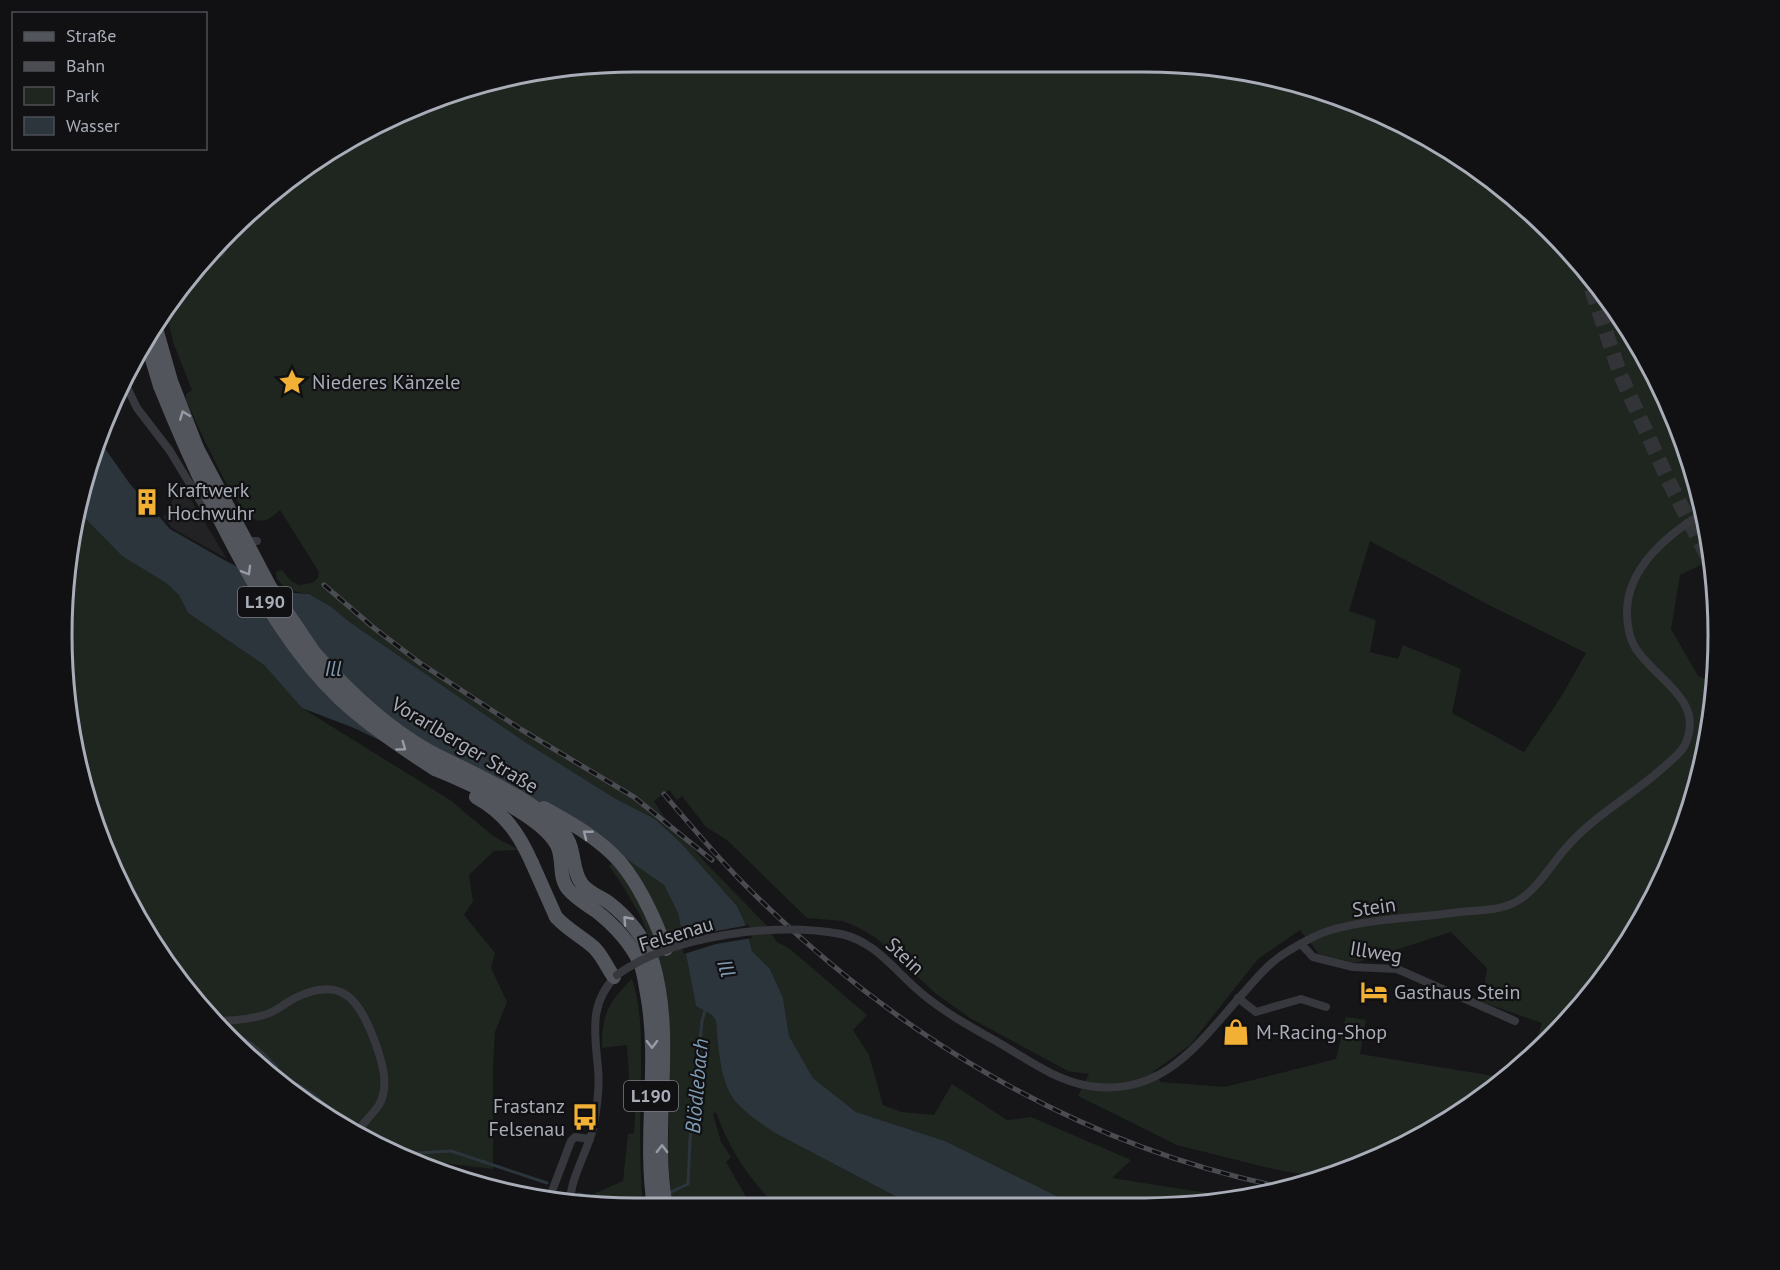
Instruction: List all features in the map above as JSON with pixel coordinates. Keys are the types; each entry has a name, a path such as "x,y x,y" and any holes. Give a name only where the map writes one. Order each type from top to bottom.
{"main road":[{"name":"Vorarlberger Straße","path":"158,336 165,384 182,442 224,527 272,614 307,663 340,699 382,733 435,769 474,791 515,809 541,826 556,844 563,880 571,893"},
{"name":"Vorarlberger Straße","path":"149,349 219,492 270,587 313,651 348,690 388,724 428,750 487,780 547,817 569,842 576,873 581,883 626,917 643,941 652,961 657,982 663,1027 662,1159 665,1198"},
{"path":"474,791 507,818 522,839 556,917 566,928 592,945 615,976"},
{"path":"520,800 535,802 578,827 619,861 640,891 666,949"},
{"path":"562,868 555,882 544,891 571,893 589,891"},
{"path":"571,893 576,873"},
{"name":"L190","path":"571,893 612,924 622,935 640,964 649,1005 651,1028 650,1160 653,1198"}],"street":[{"path":"128,390 137,408 170,452 205,509 242,541 257,541"},
{"name":"Stein","path":"841,934 864,941 876,949 936,1005 1048,1071 1088,1086 1133,1085 1151,1080 1170,1069 1196,1047 1267,967 1283,954 1301,944 1329,931 1368,922 1430,917 1505,906 1520,900 1545,876 1566,847 1581,833 1678,755 1687,743 1691,723 1689,712 1669,684 1638,652 1627,625 1627,603 1630,587 1636,574 1652,554 1685,523 1695,517"},
{"name":"Felsenau","path":"570,1194 590,1139 598,1092 598,1069 594,1043 596,1010 615,976 648,956 666,949 714,938 777,929 806,929 841,934"},
{"name":"Illweg","path":"1301,944 1313,957 1353,967 1397,969 1515,1021"},
{"path":"225,1021 242,1020 269,1013 294,998 315,990 334,989 350,998 368,1024 384,1076 383,1095 379,1104 361,1127"},
{"path":"1238,998 1256,1012 1301,999 1326,1007"},
{"path":"552,1191 571,1141 575,1137 590,1139"}],"shaded area":[{"path":"180,482 227,559 172,528 163,517 168,511"}],"green space":[{"path":"1145,72 1218,77 1291,91 1326,102 1394,130 1427,147 1488,188 1543,237 1568,264 1592,292 1633,354 1650,386 1678,454 1689,489 1703,562 1680,575 1671,629 1698,676 1706,679 1697,745 1689,781 1665,850 1633,916 1592,978 1537,1038 1542,1023 1482,1002 1487,968 1451,932 1355,963 1319,954 1300,930 1258,959 1190,1045 1153,1072 1161,1082 1225,1087 1336,1059 1346,1017 1366,1020 1360,1054 1495,1076 1427,1123 1360,1155 1305,1175 1177,1145 1078,1096 1089,1074 1068,1071 970,1018 935,993 876,938 859,928 843,921 807,918 727,840 706,827 682,796 677,800 669,790 654,801 662,814 706,863 768,927 776,941 790,949 867,1015 853,1030 869,1055 883,1105 901,1112 934,1115 952,1084 1007,1120 1031,1117 1131,1160 1112,1178 1212,1194 1182,1197 1061,1198 945,1141 856,1112 813,1078 789,1036 783,998 770,969 752,951 744,921 737,906 681,843 655,819 616,799 525,742 351,623 330,606 309,594 287,590 277,579 276,572 282,570 291,581 299,585 312,583 318,578 319,572 280,510 272,517 260,521 247,514 238,502 217,466 186,400 186,394 192,390 173,342 168,320 188,292 237,237 292,188 353,147 386,130 454,102 489,91 525,83 598,73","holes":["1370,541 1487,604 1586,653 1561,697 1524,752 1452,713 1461,669 1403,645 1398,659 1370,652 1376,620 1349,611"]},
{"path":"85,518 122,556 166,583 179,595 188,613 264,665 302,708 450,800 493,836 519,850 494,851 469,875 473,901 464,915 495,953 491,968 507,1002 495,1032 493,1169 440,1163 420,1155 353,1123 322,1103 292,1082 237,1033 188,978 167,948 130,884 115,850 91,781 83,745 73,672 72,635 73,598"},
{"path":"622,856 664,885 678,913 696,1006 712,1015 716,1021 725,1081 738,1104 775,1133 899,1198 768,1198 741,1162 716,1112 713,1114 721,1142 731,1157 726,1162 747,1198 671,1198 668,1159 670,1054 659,963 641,917 609,866"},
{"path":"632,979 638,1001 640,1025 640,1156 642,1198 589,1196 623,1181 628,1134 634,1133 636,1092 630,1091 627,1045 602,1048 605,1018 617,995"}],"water":[{"name":"Ill","path":"104,448 130,484 170,529 281,589 309,594 330,606 351,623 525,742 616,799 655,819 681,843 737,906 744,921 752,951 770,969 783,998 789,1036 813,1078 856,1112 945,1141 1061,1198 899,1198 775,1133 750,1115 731,1095 723,1075 716,1021 712,1015 696,1006 678,913 664,885 622,856 354,728 302,708 264,665 188,613 179,595 166,583 122,556 85,518"}],"pier":[{"path":"749,925 752,938 716,944 684,954 680,938"}],"waterway":[{"path":"1632,917 1641,901"},
{"name":"Blödlebach","path":"669,1193 688,1184 702,1021 706,1007"},
{"path":"242,1038 277,1067"},
{"path":"290,1080 307,1090 325,1105"},
{"path":"416,1153 451,1151 547,1183"},
{"path":"579,1194 588,1196"}],"tunnel":[{"path":"1593,293 1620,374 1670,484 1700,541"}],"railway":[{"path":"324,585 374,628 420,663 522,730 634,797 712,860"},
{"path":"664,794 735,875 802,939 862,989 924,1034 990,1075 1058,1111 1129,1142 1202,1167 1269,1184"}],"place":[{"name":"Niederes Känzele","path":"292,382"},
{"name":"Kraftwerk Hochwuhr","path":"147,502"},
{"name":"Gasthaus Stein","path":"1374,992"},
{"name":"M-Racing-Shop","path":"1236,1032"},
{"name":"Frastanz Felsenau","path":"585,1117"}]}
